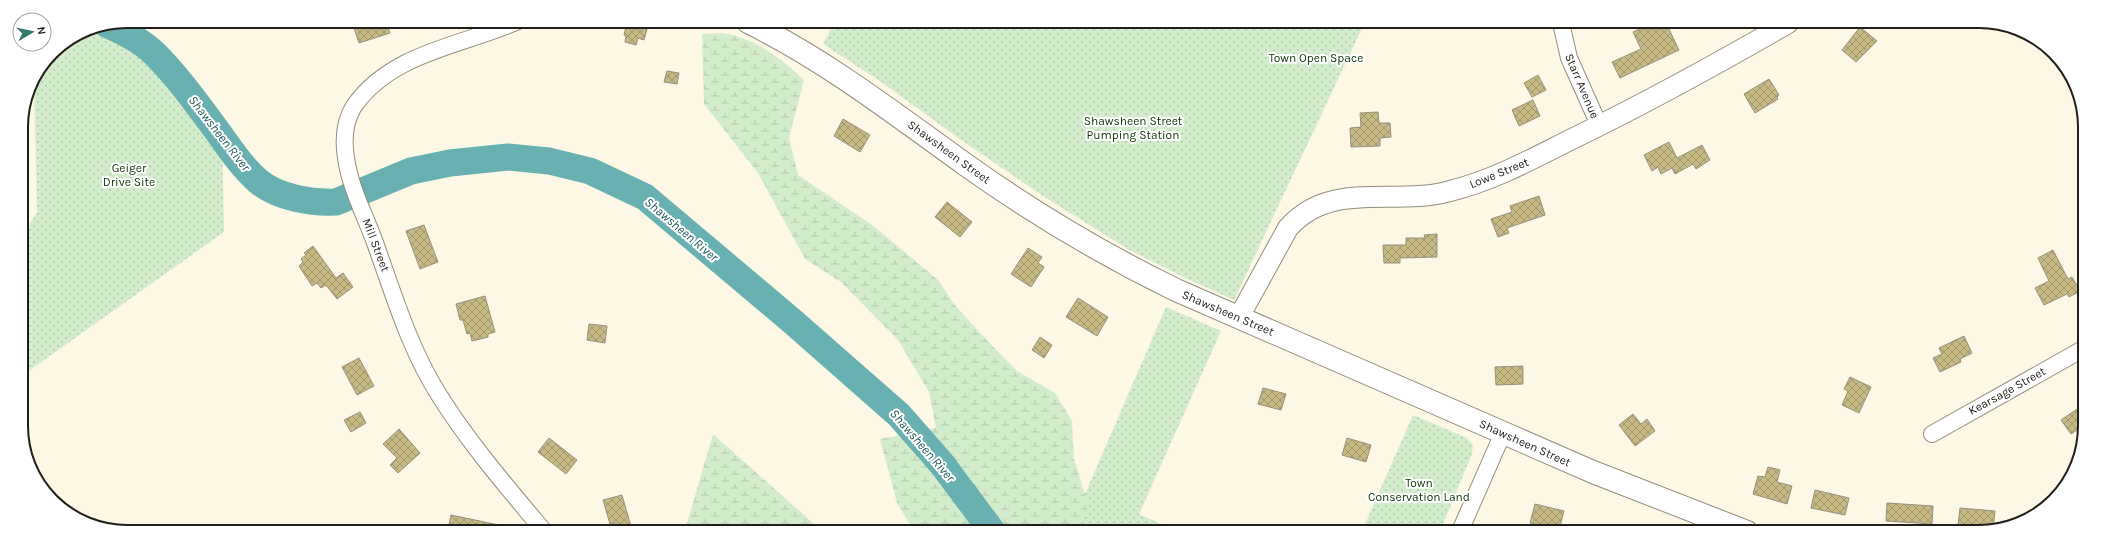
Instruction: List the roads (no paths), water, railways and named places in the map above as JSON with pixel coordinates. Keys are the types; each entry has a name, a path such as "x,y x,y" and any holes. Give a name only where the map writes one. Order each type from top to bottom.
{"main road":[{"name":"Shawsheen Street","path":"760,28 787,42 832,69 967,165 1076,238 1148,277 1600,475 1729,525"}],"street":[{"name":"Mill Street","path":"498,28 424,54 390,72 371,88 353,108 346,125 345,152 351,180 361,208 406,326 432,383 455,419 539,525"},
{"name":"Starr Avenue","path":"1562,28 1571,66 1599,125"},
{"name":"Lowe Street","path":"1239,317 1288,228 1299,216 1313,207 1328,201 1343,198 1419,196 1450,192 1508,171 1663,93 1779,28"},
{"name":"Kearsage Street","path":"1932,434 2078,352"},
{"path":"1463,525 1503,433"}],"waterway":[{"name":"Shawsheen River","path":"116,29 139,41 155,54 188,92 247,170 258,181 275,192 316,202 336,202 411,171 450,163 508,157 549,161 590,171 645,197 792,321 899,415 942,464 988,525"}],"park label":[{"name":"Town Open Space","path":"1316,58"},
{"name":"Shawsheen Street Pumping Station","path":"1133,128"},
{"name":"Geiger Drive Site","path":"129,175"},
{"name":"Town Conservation Land","path":"1419,490"}]}
